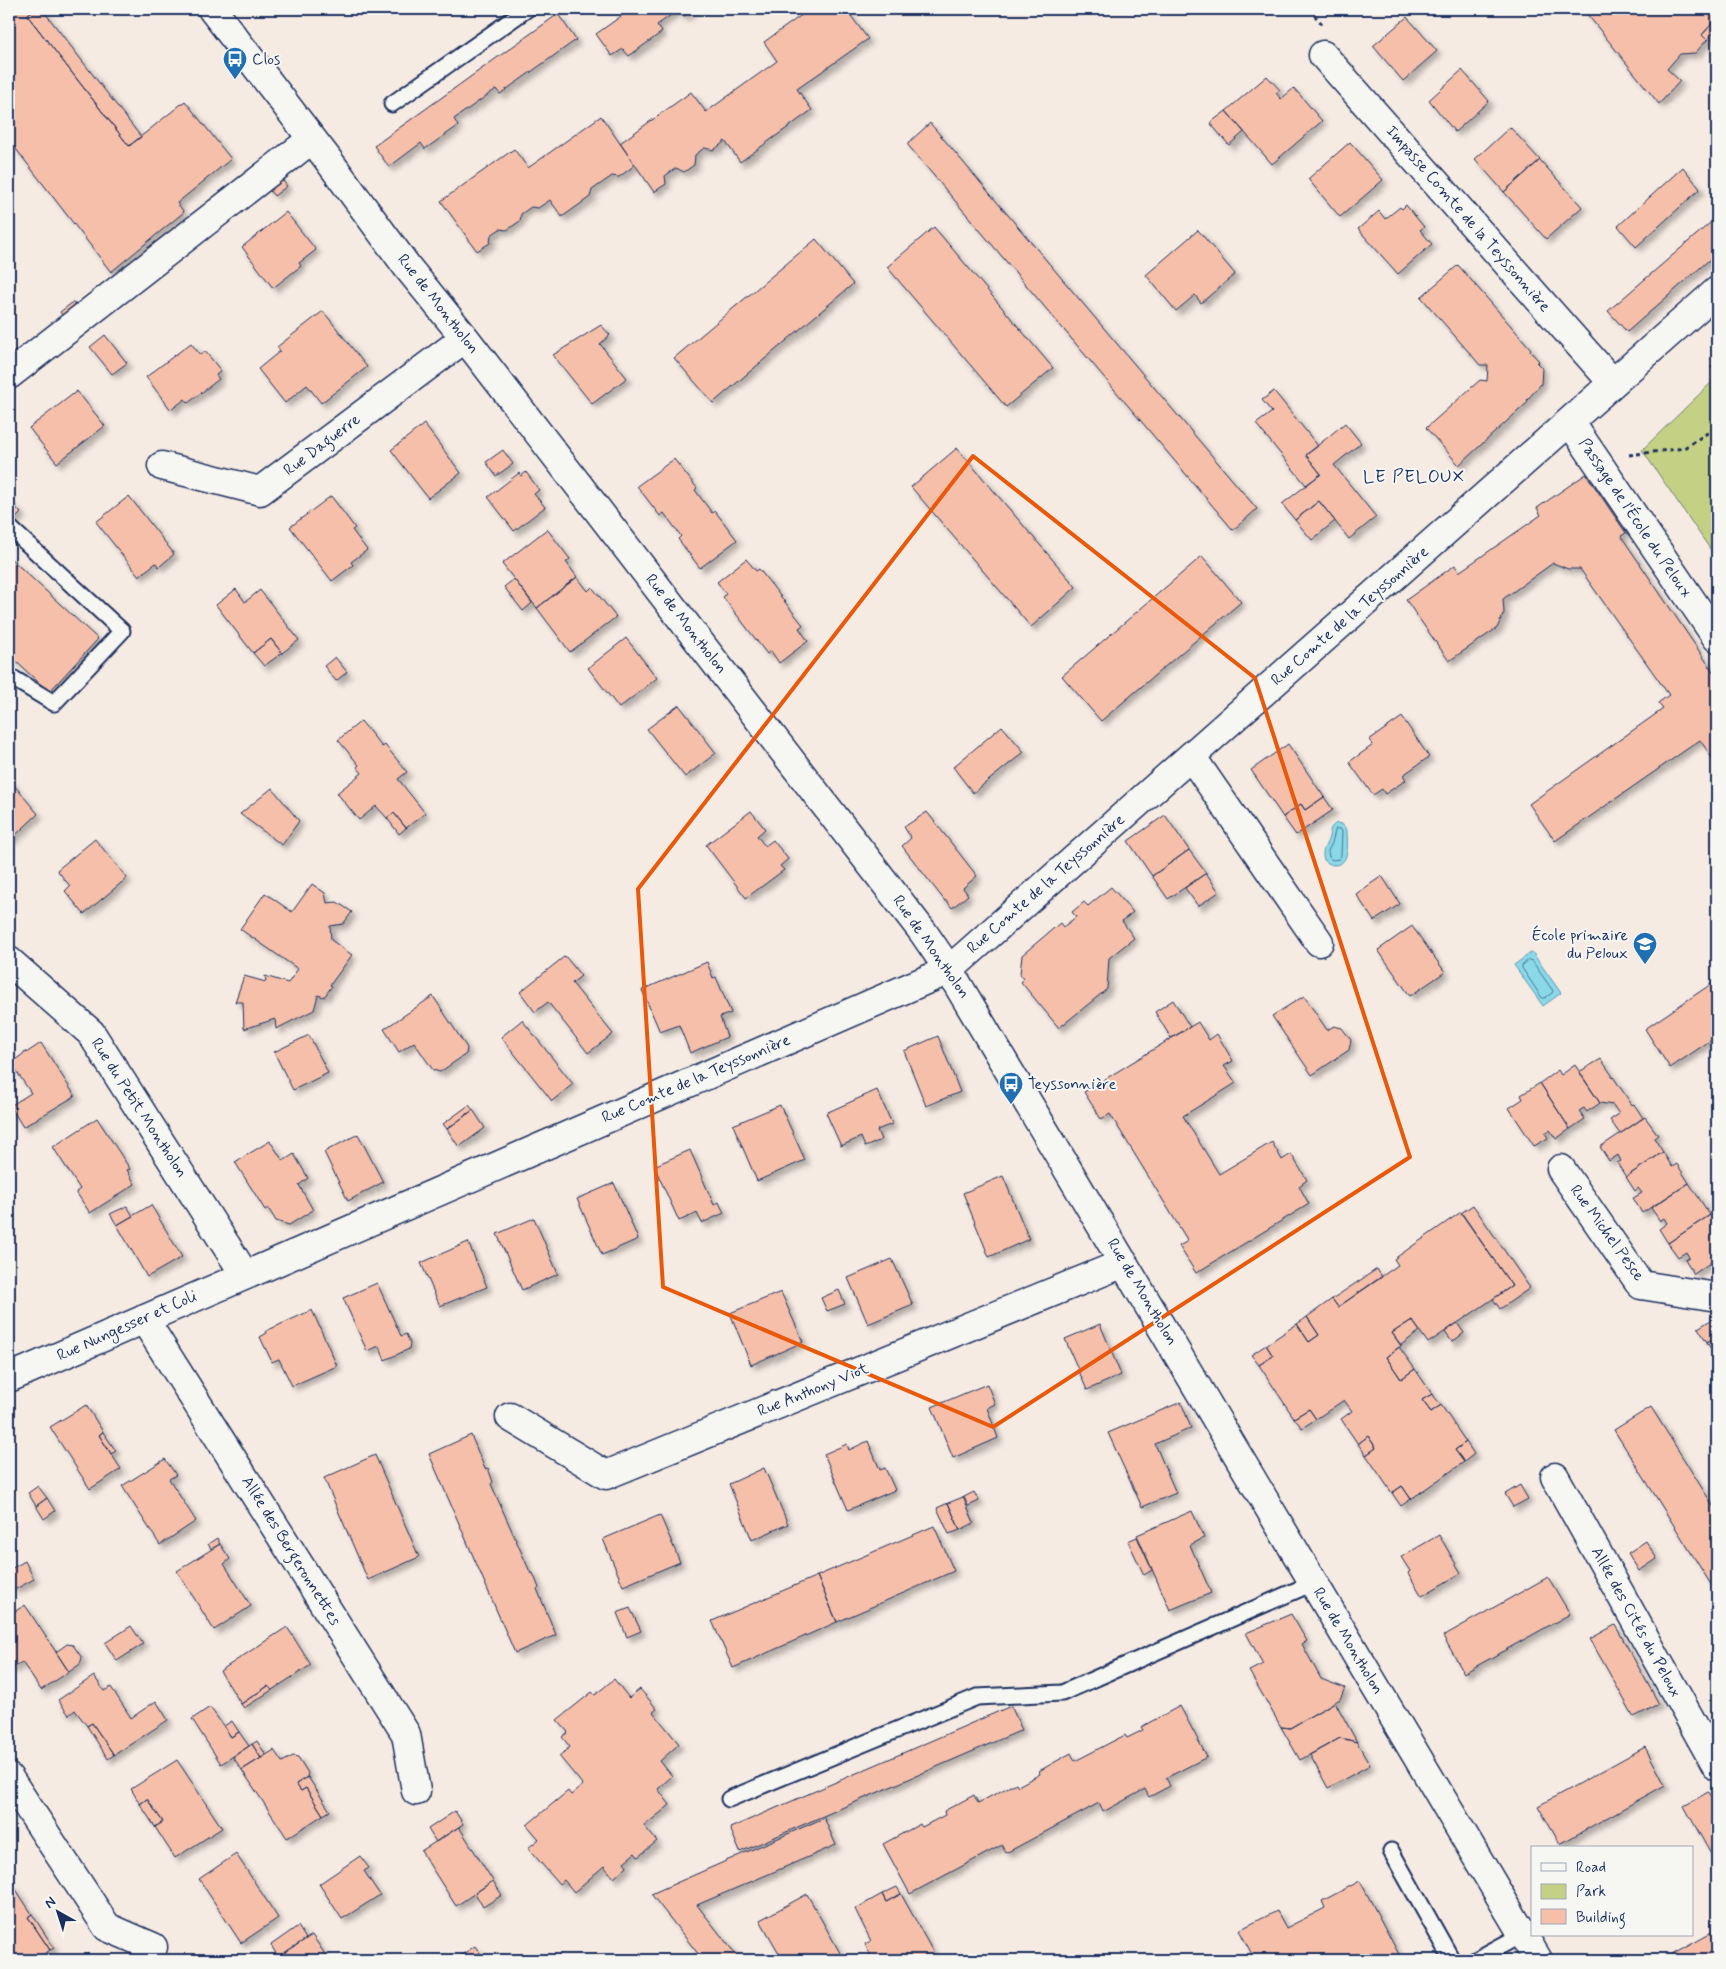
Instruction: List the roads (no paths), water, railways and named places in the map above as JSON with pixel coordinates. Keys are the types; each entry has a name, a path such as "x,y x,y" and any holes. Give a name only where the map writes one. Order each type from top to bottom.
{"street":[{"name":"Rue de Montholon","path":"212,9 408,268 465,338 917,924 949,970 1538,1960"},
{"name":"Impasse Comte de la Teyssonnière","path":"1323,55 1613,383"},
{"path":"9,374 312,139"},
{"name":"Rue Comte de la Teyssonnière","path":"246,1275 949,970 1717,291"},
{"name":"Rue Daguerre","path":"162,466 260,491 465,338"},
{"name":"Passage de l'École du Peloux","path":"1570,422 1717,638"},
{"path":"1190,756 1319,942"},
{"name":"Rue du Petit Montholon","path":"9,961 91,1033 246,1275"},
{"name":"Rue Michel Pesce","path":"1561,1169 1641,1285 1717,1297"},
{"name":"Rue Anthony Viot","path":"510,1417 606,1475 1124,1262"},
{"name":"Rue Nungesser et Coli","path":"9,1378 246,1275"},
{"name":"Allée des Bergeronnettes","path":"144,1319 406,1734 416,1791"},
{"name":"Allée des Cités du Peloux","path":"1555,1476 1717,1767"},
{"path":"9,1778 107,1927 154,1947"}],"lane":[{"path":"392,104 527,9"},
{"path":"9,527 122,631 54,703 9,676"},
{"path":"729,1799 977,1697 1062,1693 1313,1583"},
{"path":"1391,1851 1452,1960"},
{"path":"1475,1960 1523,1934"}],"water":[{"path":"1337,823 1342,824 1347,830 1347,851 1344,861 1333,865 1324,860 1323,854 1331,828"},
{"path":"1532,952 1561,993 1543,1006 1514,965"}],"place":[{"name":"Clos","path":"235,80"},
{"name":"École primaire du Peloux","path":"1645,965"},
{"name":"Teyssonnière","path":"1011,1105"}],"district":[{"name":"LE PELOUX","path":"1414,477"}]}
